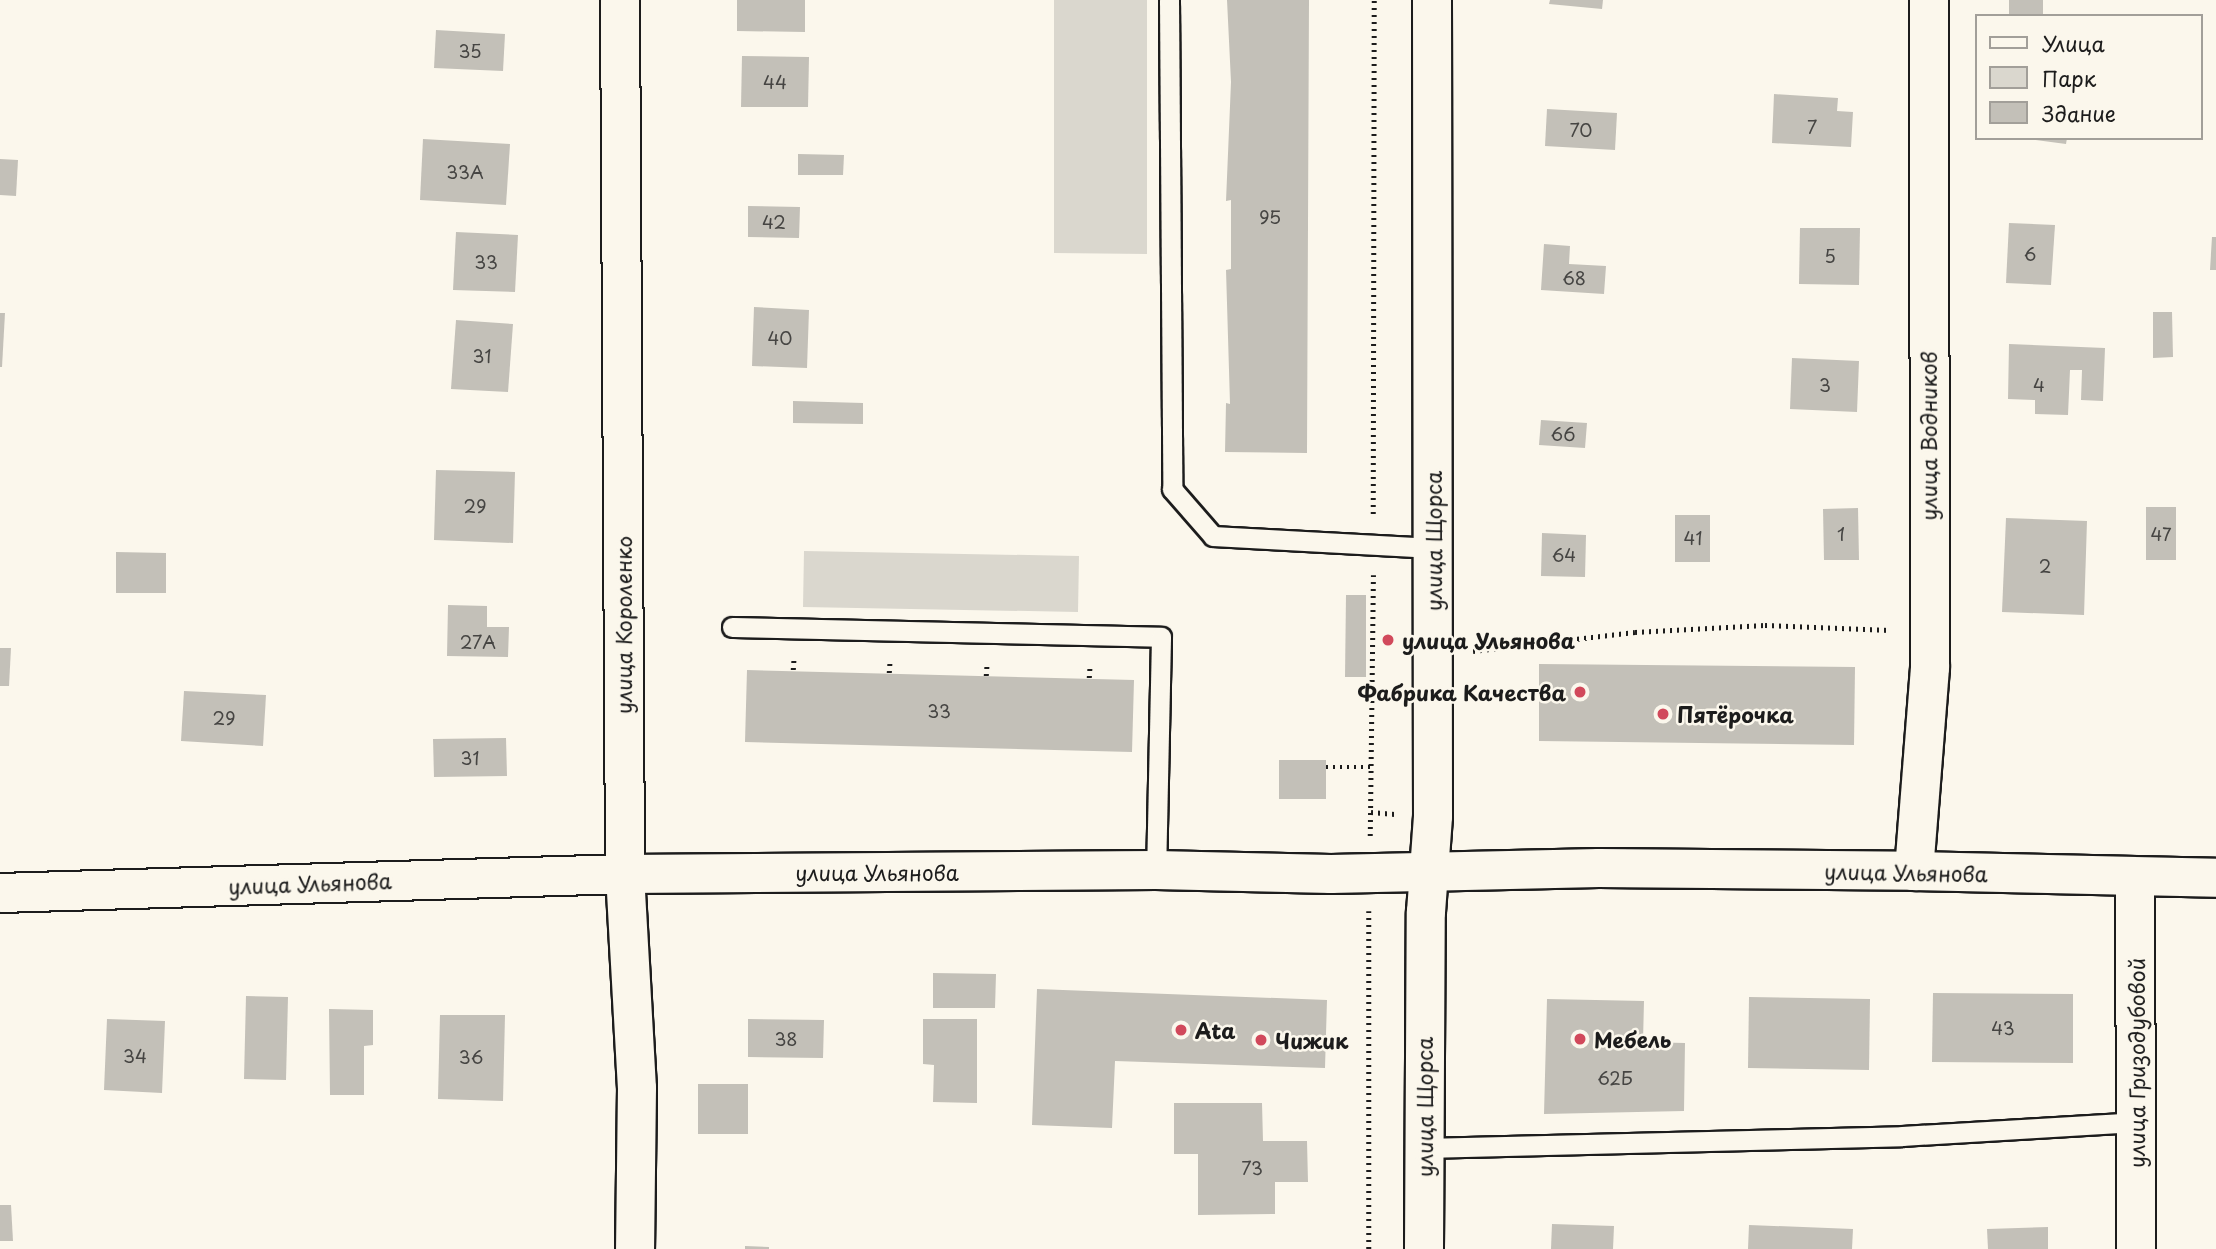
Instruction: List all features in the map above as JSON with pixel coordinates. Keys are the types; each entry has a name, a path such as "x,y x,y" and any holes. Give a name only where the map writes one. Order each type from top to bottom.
{"street":[{"name":"улица Короленко","path":"620,0 625,874 637,1088 635,1249"},
{"name":"улица Щорса","path":"1424,1249 1433,548 1432,0"},
{"name":"улица Водников","path":"1914,871 1929,631 1929,0"},
{"name":"улица Ульянова","path":"0,893 625,874 1156,870 1369,874 1429,871 1914,871 2216,878"},
{"name":"улица Гризодубовой","path":"2135,878 2136,1249"}],"lane":[{"path":"1169,0 1172,489 1213,536 1433,548"},
{"path":"732,627 1161,637 1156,870"},
{"path":"1424,1147 1902,1136 2136,1122"}],"path":[{"path":"1369,1249 1374,0"},
{"path":"1460,651 1634,632 1765,625 1929,631"},
{"path":"1326,767 1373,767"}],"green space":[{"path":"1054,0 1147,0 1147,254 1054,253"},
{"path":"804,551 1079,556 1078,612 803,607"}],"building":[{"path":"737,0 805,0 805,32 737,31"},
{"path":"1227,0 1309,0 1307,453 1225,452 1226,403 1230,404 1226,270 1231,269 1231,200 1226,201 1231,82"},
{"path":"1550,0 1603,0 1602,9 1549,4"},
{"path":"2009,0 2043,0 2043,14 2009,14"},
{"path":"436,30 505,34 503,71 434,68"},
{"path":"742,56 809,57 808,107 741,107"},
{"path":"1774,94 1838,98 1837,111 1853,112 1851,147 1772,143"},
{"path":"1547,109 1617,113 1615,150 1545,146"},
{"path":"423,139 510,144 506,205 420,200"},
{"path":"2036,140 2067,140 2066,144"},
{"path":"798,154 844,155 843,175 798,175"},
{"path":"0,159 18,160 16,196 0,195"},
{"path":"748,206 800,207 799,238 748,237"},
{"path":"2009,223 2055,225 2051,285 2006,283"},
{"path":"1800,228 1860,228 1859,285 1799,284"},
{"path":"456,232 518,235 515,292 453,290"},
{"path":"2212,237 2216,237 2216,270 2210,270"},
{"path":"1544,244 1570,246 1569,264 1606,266 1604,294 1541,290"},
{"path":"754,307 809,310 807,368 752,366"},
{"path":"2153,312 2172,312 2173,357 2153,358"},
{"path":"0,313 5,313 2,367 0,367"},
{"path":"456,320 513,324 508,392 451,389"},
{"path":"2009,344 2105,348 2103,401 2081,400 2082,370 2070,370 2068,415 2035,414 2035,400 2008,399"},
{"path":"1792,358 1859,361 1857,412 1790,409"},
{"path":"793,401 863,403 863,424 793,423"},
{"path":"1541,420 1587,423 1585,448 1539,445"},
{"path":"436,470 515,472 513,543 434,540"},
{"path":"2146,507 2176,507 2176,560 2146,560"},
{"path":"1858,508 1859,560 1824,560 1823,509"},
{"path":"1675,515 1710,515 1710,562 1675,562"},
{"path":"2006,518 2087,521 2084,615 2002,612"},
{"path":"1542,533 1586,535 1585,577 1541,576"},
{"path":"116,552 166,553 166,593 116,593"},
{"path":"1346,595 1366,595 1366,677 1345,677"},
{"path":"448,605 487,606 487,627 509,627 508,657 447,656"},
{"path":"0,648 11,648 9,686 0,686"},
{"path":"1539,664 1855,667 1854,745 1539,741"},
{"path":"747,670 1134,680 1132,752 745,742"},
{"path":"184,691 266,695 263,746 181,741"},
{"path":"506,738 507,776 434,777 433,739"},
{"path":"1279,760 1326,760 1326,799 1279,799"},
{"path":"933,973 996,974 995,1008 933,1008"},
{"name":"Ata","path":"1037,989 1327,1000 1325,1068 1115,1061 1112,1128 1032,1125"},
{"path":"1933,993 2073,994 2073,1063 1932,1062"},
{"path":"246,996 288,997 286,1080 244,1079"},
{"path":"1749,997 1870,999 1869,1070 1748,1068"},
{"path":"1547,999 1644,1001 1643,1042 1685,1043 1684,1111 1544,1114"},
{"path":"329,1009 373,1010 373,1045 364,1046 364,1095 330,1095"},
{"path":"440,1015 505,1015 503,1101 438,1099"},
{"path":"107,1019 165,1021 162,1093 104,1090"},
{"path":"748,1019 824,1020 823,1058 748,1057"},
{"path":"923,1019 977,1019 977,1103 933,1102 934,1065 923,1064"},
{"path":"698,1084 748,1084 748,1134 698,1134"},
{"path":"1174,1103 1262,1103 1263,1141 1307,1141 1308,1182 1275,1182 1275,1214 1198,1215 1198,1154 1174,1154"},
{"path":"0,1205 11,1205 13,1241 0,1241"},
{"path":"1552,1224 1614,1226 1613,1249 1551,1249"},
{"path":"1749,1225 1853,1229 1852,1249 1748,1249"},
{"path":"2048,1227 2048,1249 1988,1249 1987,1229"},
{"path":"745,1246 769,1247 769,1249 745,1249"}],"place":[{"name":"улица Ульянова","path":"1388,640"},
{"name":"Фабрика Качества","path":"1580,692"},
{"name":"Пятёрочка","path":"1663,714"},
{"name":"Ata","path":"1181,1030"},
{"name":"Мебель","path":"1580,1039"},
{"name":"Чижик","path":"1261,1040"}]}
